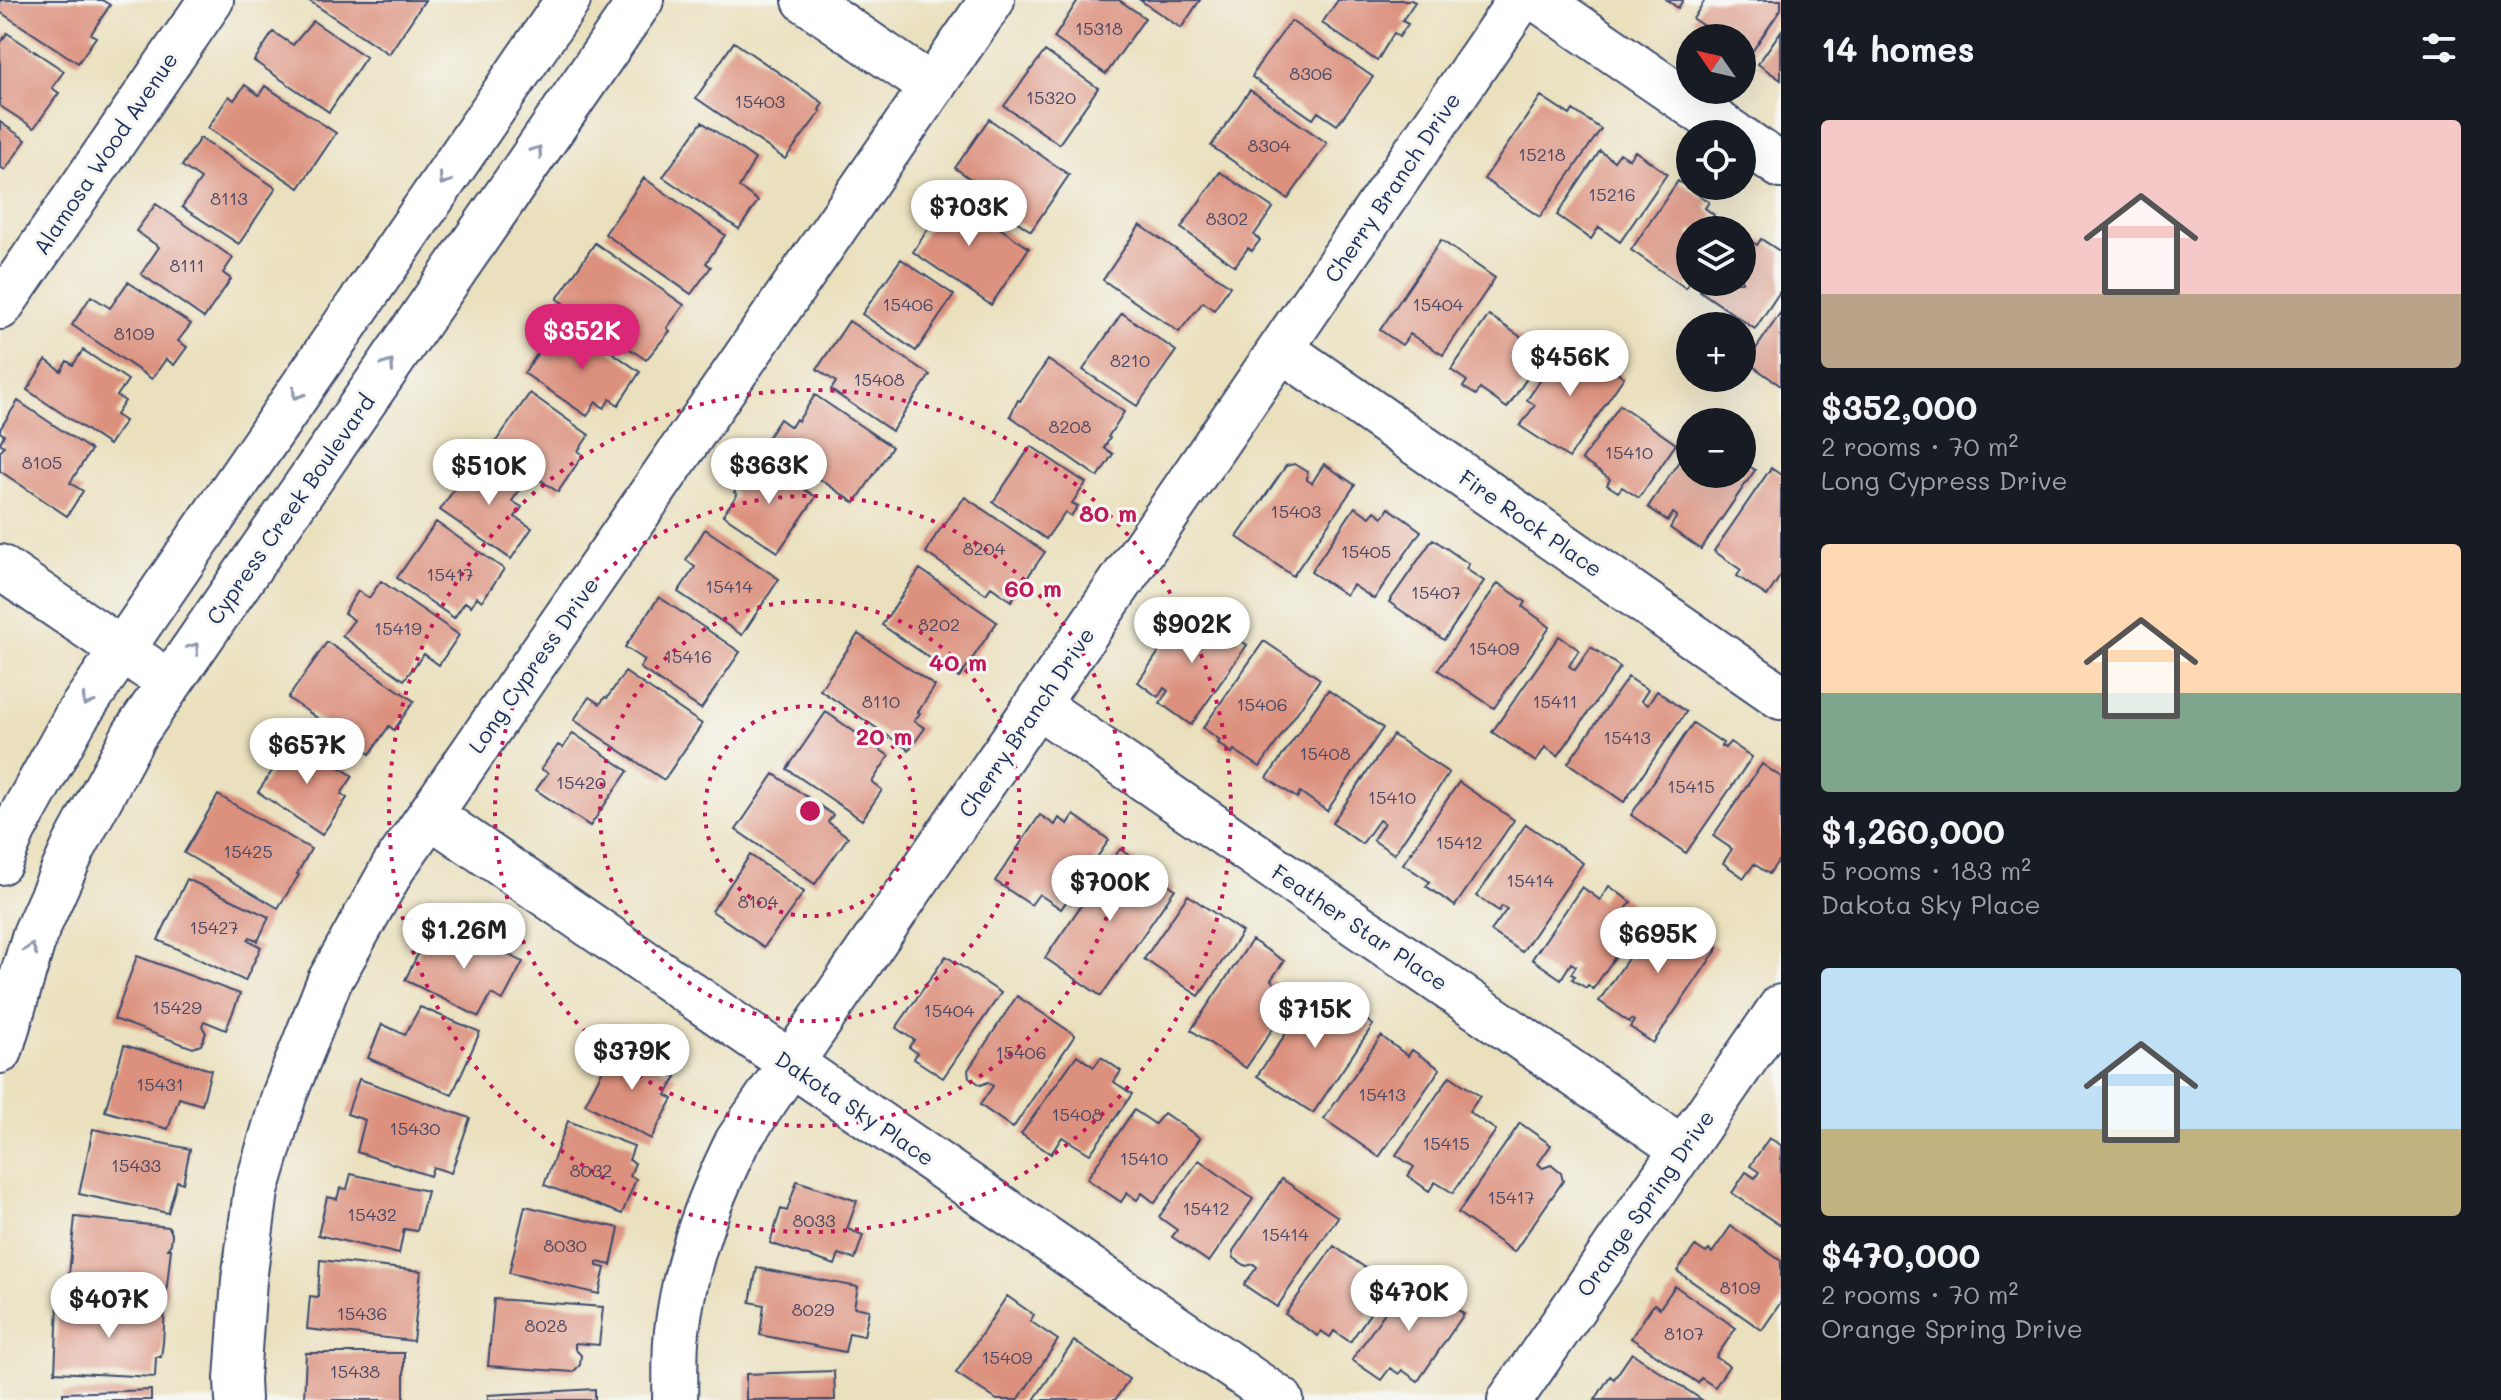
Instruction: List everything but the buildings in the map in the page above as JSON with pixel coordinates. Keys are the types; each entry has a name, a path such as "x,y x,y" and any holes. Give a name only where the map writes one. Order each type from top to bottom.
{"street":[{"name":"Alamosa Wood Avenue","path":"0,307 211,0"},
{"path":"0,862 14,829 76,717 568,0"},
{"name":"Cypress Creek Boulevard","path":"0,1051 35,934 74,847 134,735 641,0"},
{"path":"805,0 932,87"},
{"name":"Long Cypress Drive","path":"238,1400 244,1280 256,1191 284,1096 329,982 393,868 992,0"},
{"name":"Cherry Branch Drive","path":"675,1400 676,1334 687,1271 711,1196 737,1142 1520,0"},
{"path":"1539,0 1714,120"},
{"path":"1756,149 1781,166"},
{"name":"Fire Rock Place","path":"1281,349 1781,697"},
{"path":"0,567 170,683"},
{"name":"Feather Star Place","path":"1037,705 1683,1149"},
{"name":"Dakota Sky Place","path":"430,815 1281,1400"},
{"name":"Orange Spring Drive","path":"1510,1400 1781,1007"}]}
